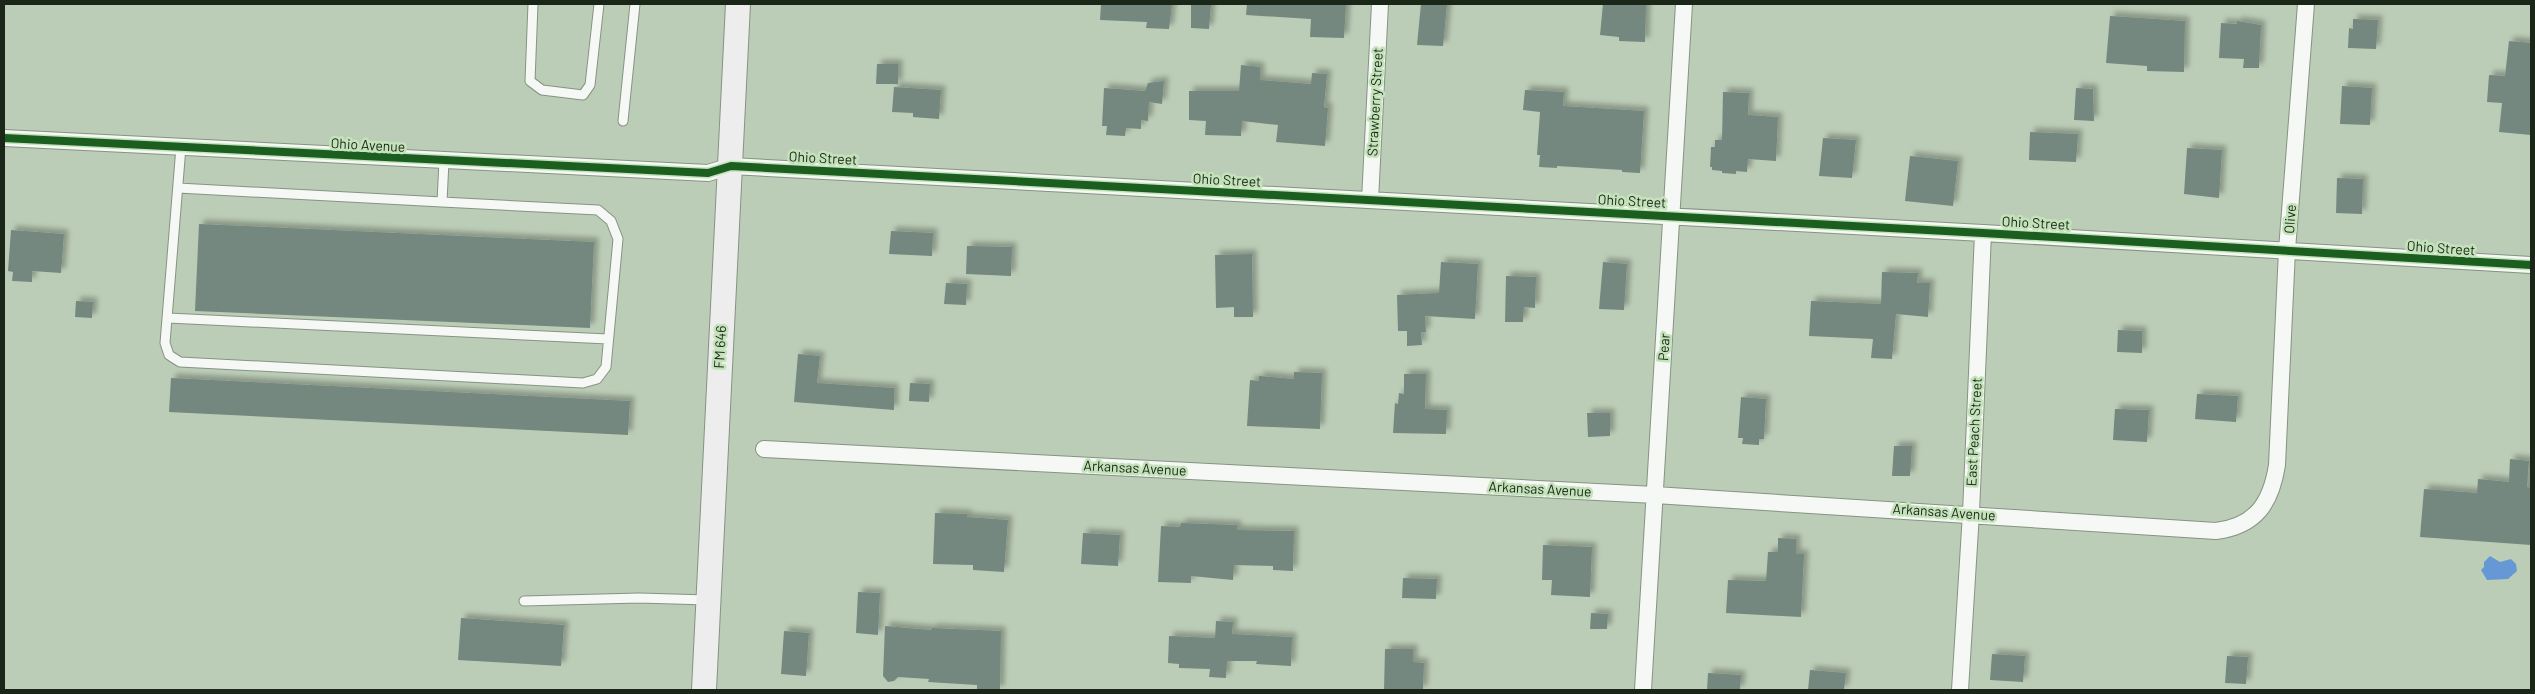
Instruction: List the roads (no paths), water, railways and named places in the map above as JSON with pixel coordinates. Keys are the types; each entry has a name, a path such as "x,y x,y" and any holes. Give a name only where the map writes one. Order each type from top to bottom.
{"main road":[{"name":"FM 646","path":"704,690 738,4"}],"street":[{"name":"Strawberry Street","path":"1370,200 1380,4"},
{"name":"Pear","path":"1643,690 1684,4"},
{"name":"Olive","path":"2276,466 2287,250 2306,4"},
{"name":"Ohio Avenue","path":"4,138 708,173 731,166"},
{"name":"Ohio Street","path":"731,166 1983,233 2531,265"},
{"name":"East Peach Street","path":"1960,690 1971,513 1983,233"},
{"name":"Arkansas Avenue","path":"764,449 1655,494 1971,513 2216,531 2228,530 2240,525 2262,508 2270,496 2276,466"}],"lane":[{"path":"533,4 530,81 542,90 583,95 590,85 599,4"},
{"path":"623,121 635,4"},
{"path":"178,188 598,210 611,221 618,239 606,367 597,379 583,383 180,362 169,355 165,343 181,147"},
{"path":"442,202 444,161"},
{"path":"168,318 608,338"},
{"path":"524,601 639,598 708,600"}],"water":[{"path":"2490,556 2500,562 2511,559 2516,564 2517,571 2508,579 2487,580 2481,570 2484,567 2484,562"}]}
